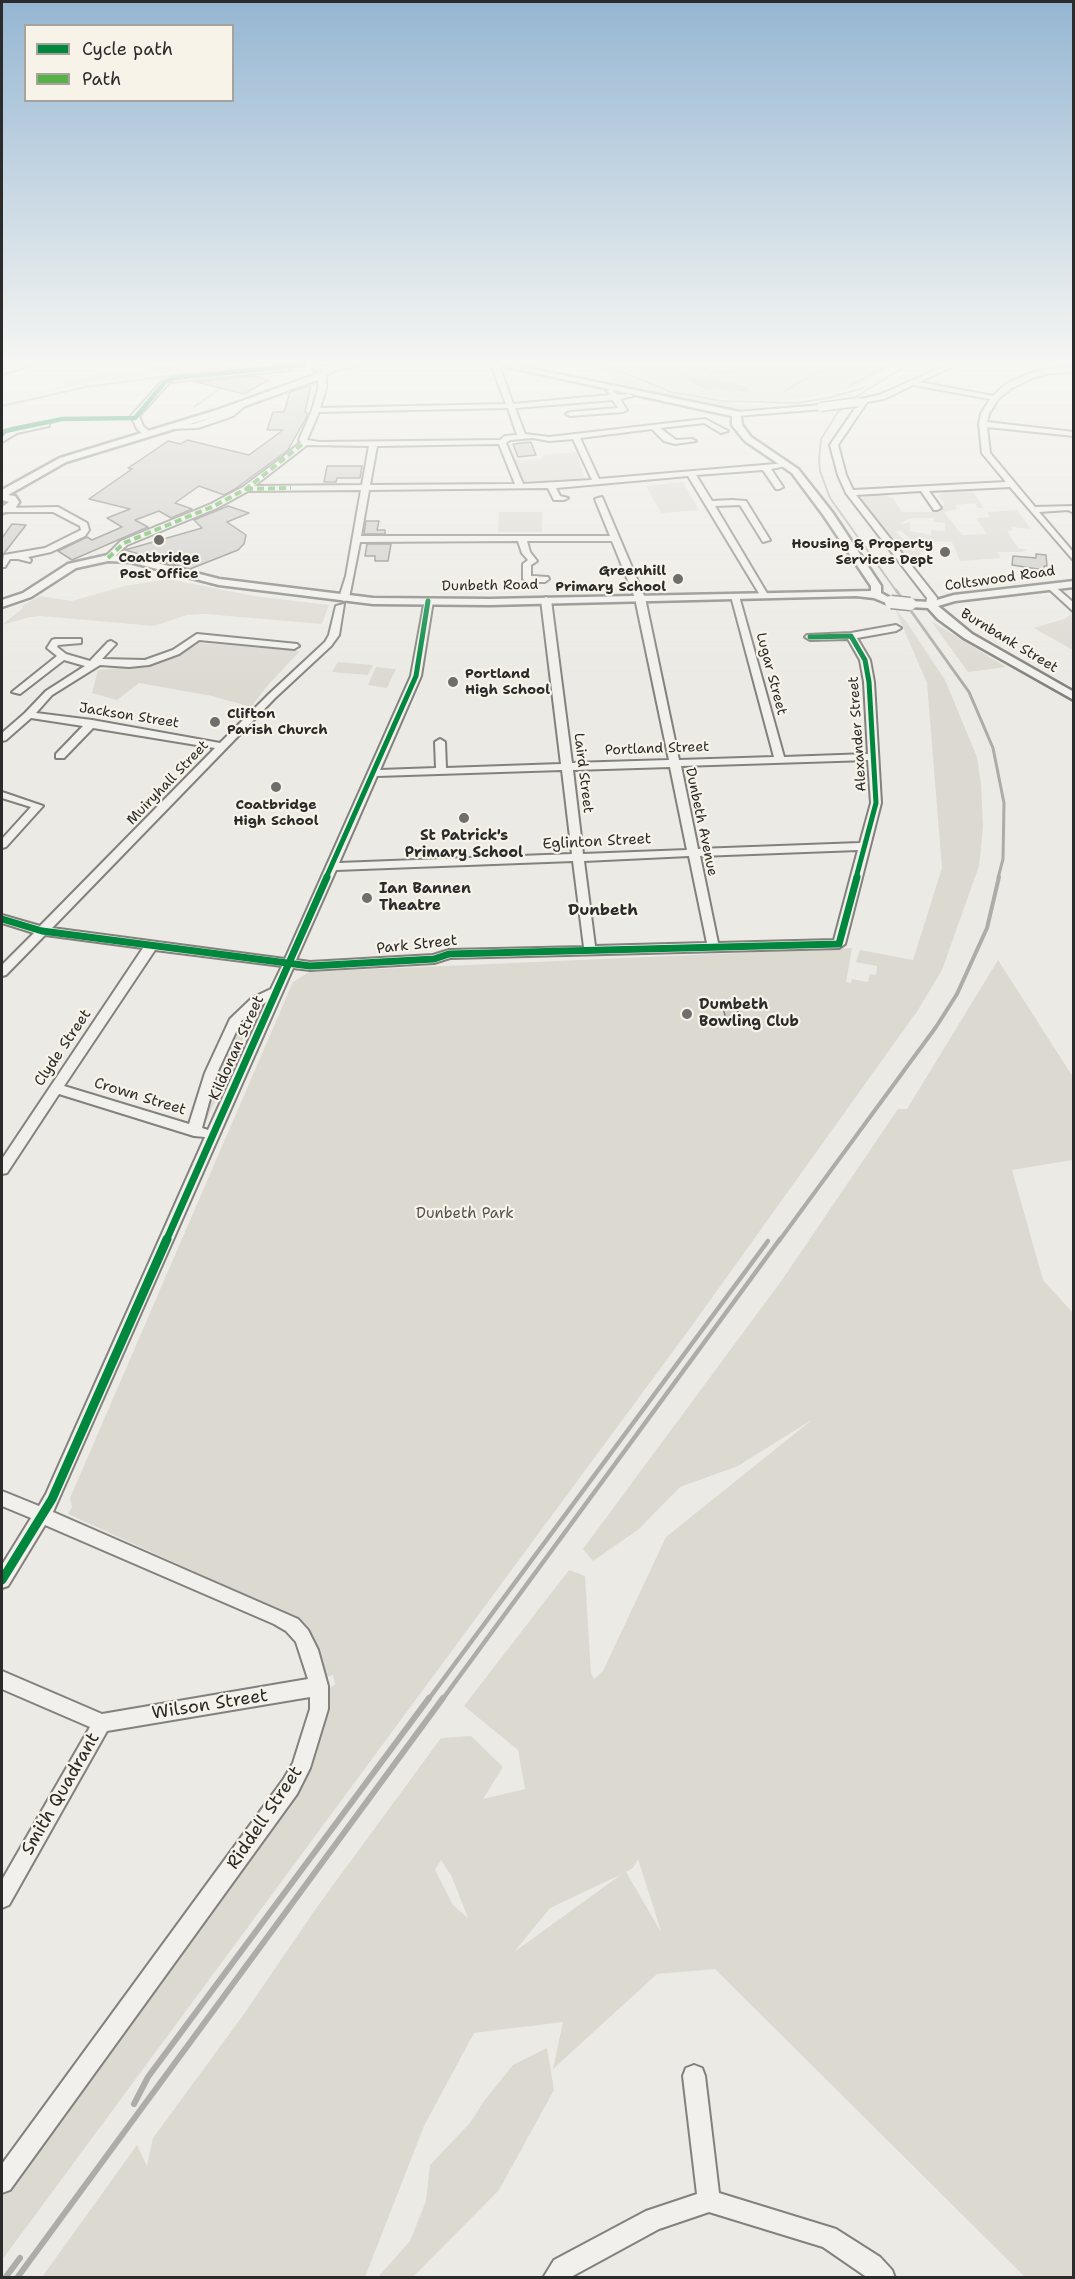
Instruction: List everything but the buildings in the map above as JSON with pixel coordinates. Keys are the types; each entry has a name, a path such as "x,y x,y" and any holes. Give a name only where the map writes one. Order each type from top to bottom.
{"main road":[{"path":"2,510 13,504 7,497 27,480 43,471"},
{"path":"793,471 828,514 876,586 876,595"},
{"name":"Dunbeth Road","path":"3,604 27,595 72,566 108,558 130,559 208,580 342,602 856,593 876,595"},
{"name":"Coltswood Road","path":"876,595 891,602 932,605 954,598 1074,584"},
{"name":"Burnbank Street","path":"932,605 942,617 968,636 1074,697"}],"street":[{"path":"108,558 124,543 214,506 246,489 268,471"},
{"name":"Muiryhall Street","path":"2,972 272,696 328,644 334,635 342,602 368,471"},
{"path":"514,471 520,487"},
{"path":"592,471 597,483"},
{"path":"246,489 551,486 724,471"},
{"path":"768,471 779,487"},
{"path":"841,471 850,493 932,598 932,605"},
{"path":"1001,471 1074,559"},
{"path":"691,474 764,595"},
{"path":"850,493 1012,484"},
{"path":"551,486 557,498 564,498"},
{"path":"923,488 937,508"},
{"path":"7,497 39,508"},
{"name":"Dunbeth Avenue","path":"599,499 640,598 713,946"},
{"path":"711,504 743,503 766,540"},
{"path":"2,510 39,508 59,510 84,525 85,530 82,534 48,550 23,558 7,557 2,565"},
{"path":"1032,510 1072,508"},
{"path":"356,539 616,540"},
{"path":"522,539 526,553 533,561 527,564 527,579 545,579"},
{"path":"1052,587 1074,609"},
{"name":"Lugar Street","path":"735,596 780,760"},
{"name":"Laird Street","path":"546,600 590,950"},
{"name":"Kildonan Street","path":"2,1580 48,1508 416,676 428,601"},
{"path":"810,637 851,636 896,628"},
{"name":"Alexander Street","path":"839,944 876,803 867,666 851,636"},
{"path":"2,738 49,693 98,662 129,664 162,658 197,637 294,646"},
{"path":"78,641 55,642 51,648 63,656 92,665"},
{"path":"92,665 111,644"},
{"path":"17,692 63,656"},
{"name":"Jackson Street","path":"29,714 224,747"},
{"path":"60,756 92,723"},
{"path":"440,742 441,771"},
{"name":"Portland Street","path":"372,773 873,757"},
{"path":"2,795 38,806 2,845"},
{"name":"Eglinton Street","path":"332,867 865,846"},
{"name":"Park Street","path":"2,919 42,931 319,966 434,959 449,954 839,944"},
{"name":"Clyde Street","path":"2,1168 151,946"},
{"name":"Kildonan Street","path":"194,1131 211,1073 236,1019 256,1001 276,992"},
{"name":"Crown Street","path":"56,1088 213,1136"},
{"name":"Riddell Street","path":"2,1498 48,1508 292,1625 309,1650 319,1686 319,1709 312,1735 301,1768 290,1787 2,2182"},
{"name":"Smith Quadrant","path":"2,1680 102,1723 2,1898"},
{"name":"Wilson Street","path":"102,1723 319,1686"},
{"path":"694,2076 709,2201"},
{"path":"554,2277 562,2268 654,2218 709,2201 828,2237 872,2265 884,2277"}],"green space":[{"path":"518,471 582,471 585,479 523,483"},
{"path":"683,482 699,510 661,513 646,486"},
{"path":"972,491 984,508 978,508 975,503 955,505 957,509 944,512 962,535 987,534 976,518 990,517 987,512 1017,510 1031,529 1011,527 1013,530 1007,531 1018,548 1028,550 997,552 1001,558 960,561 952,542 913,541 900,530 896,532 910,546 932,545 936,551 919,552 923,562 904,563 857,502 868,495 885,495 893,498 902,512 934,512 945,504 938,496 944,492","holes":["913,518 934,518 934,522 945,523 945,531 931,530 931,535 910,531 910,522 902,524 905,520"]},
{"path":"499,512 542,512 542,532 498,532"},
{"path":"168,579 254,596 329,605 322,624 205,614 187,615 154,626 41,616 2,625 23,608 22,606 40,596 72,601 124,586"},
{"name":"Dunbeth Park","path":"895,609 906,621 945,680 977,757 981,784 983,827 979,866 942,970 918,1010 691,1327 2,2260 2,2193 301,1787 315,1756 327,1691 335,1684 333,1675 324,1677 314,1642 299,1619 68,1514 72,1507 70,1498 293,982 309,972 852,948 846,982 851,983 852,979 868,982 870,974 876,975 877,966 856,962 860,950 913,960 942,868 927,683"},
{"path":"1073,613 1073,650 1034,628 1064,619"},
{"path":"931,621 1006,667 968,672"},
{"path":"189,642 300,651 251,707 212,696 139,683 117,700 92,693 98,670 141,666"},
{"path":"338,662 373,665 368,675 332,672"},
{"path":"376,667 396,669 387,688 368,685"},
{"path":"998,960 1073,1077 1073,1160 1012,1170 1043,1280 1073,1313 1073,2277 1025,2277 715,1969 657,1974 553,2069 563,2022 474,2033 424,2126 365,2277 42,2277 137,2145 147,2166 153,2138 244,2014 317,1907 441,1738 471,1736 503,1767 483,1799 525,1789 518,1750 464,1706 569,1570 585,1576 591,1673 594,1679 603,1671 666,1537 813,1419 738,1466 680,1487 639,1529 593,1561 583,1549 782,1280 898,1109 907,1109","holes":["638,1859 661,1932 626,1872 633,1868","441,1860 452,1877 468,1918 453,1905 435,1870","622,1874 514,1952 550,1908"]},
{"path":"258,1005 204,1126 201,1126 206,1098 239,1021"},
{"path":"547,2048 554,2090 499,2190 413,2277 378,2277 410,2241 426,2201 430,2165 470,2123 484,2101 513,2065"}],"railway":[{"path":"820,471 830,498 897,592"},
{"path":"896,590 969,692 993,748 1004,803 1003,859 998,878"},
{"path":"779,1241 936,1027 957,994 987,928 999,877"},
{"path":"442,1700 780,1239"},
{"path":"428,1700 768,1241"},
{"path":"134,2104 148,2077 429,1698"},
{"path":"17,2278 443,1698"},
{"path":"5,2278 20,2258"}],"marked path":[{"path":"108,558 124,543 214,506 246,489 268,471"},
{"path":"246,489 291,488"}],"cycle path":[{"path":"2,1580 52,1499 416,676 428,601"},
{"path":"2,919 42,931 310,966 434,959 449,954 839,944 876,803 869,682 865,660 851,636 810,637"}],"place":[{"name":"Coatbridge Post Office","path":"159,540"},
{"name":"Housing & Property Services Dept","path":"945,552"},
{"name":"Greenhill Primary School","path":"678,579"},
{"name":"Portland High School","path":"453,682"},
{"name":"Clifton Parish Church","path":"215,722"},
{"name":"Coatbridge High School","path":"276,787"},
{"name":"St Patrick's Primary School","path":"464,818"},
{"name":"Ian Bannen Theatre","path":"367,898"},
{"name":"Dumbeth Bowling Club","path":"687,1014"}],"district":[{"name":"Dunbeth","path":"603,911"}]}
